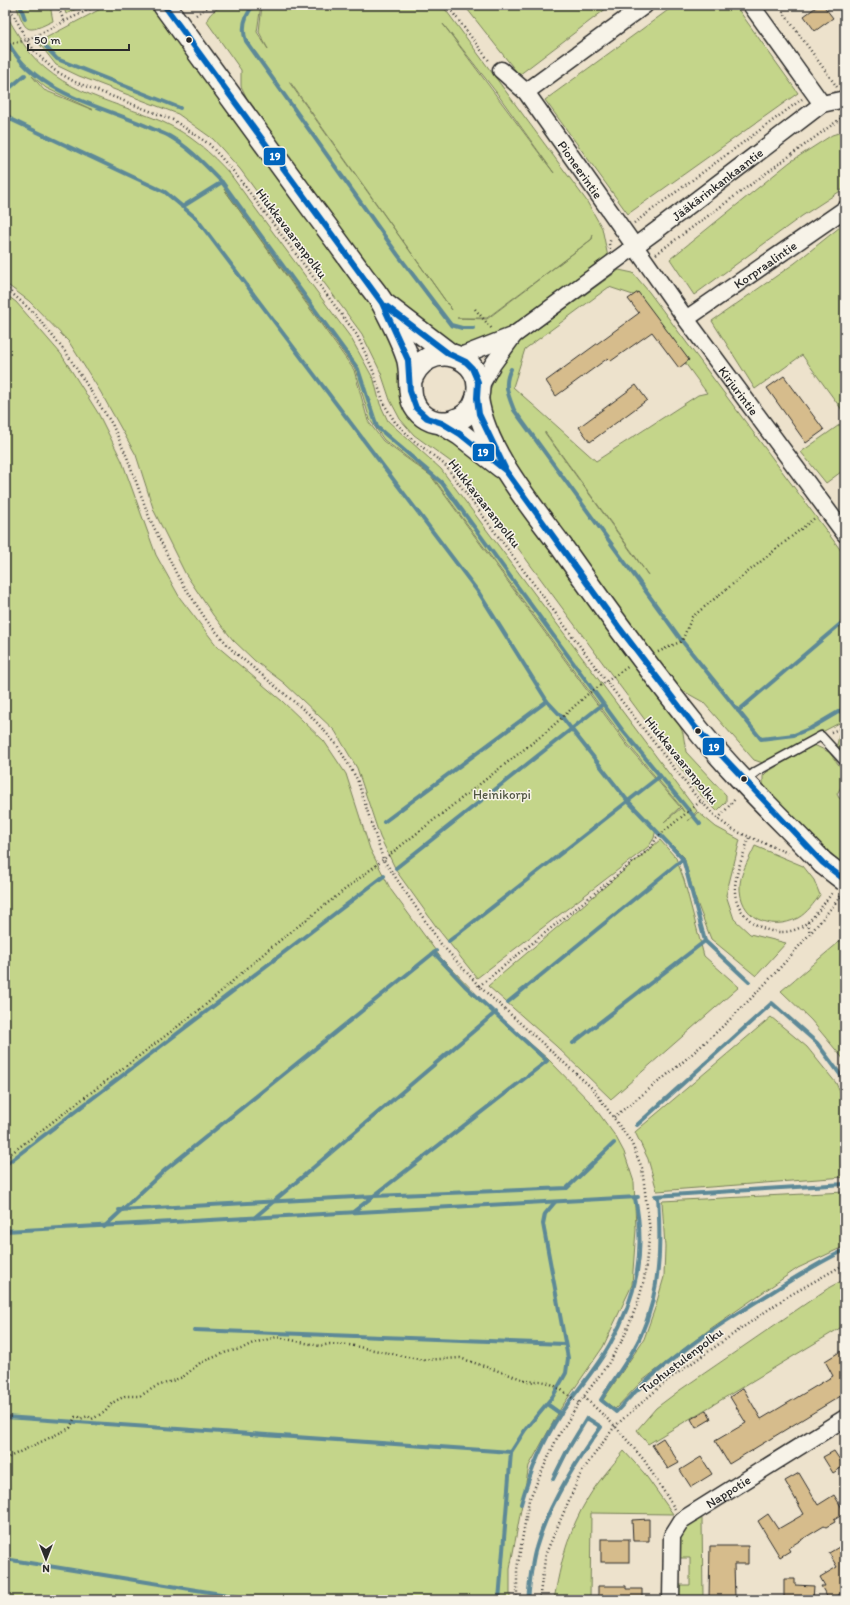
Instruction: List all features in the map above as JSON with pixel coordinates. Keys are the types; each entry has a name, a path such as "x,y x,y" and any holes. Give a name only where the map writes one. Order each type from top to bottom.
{"main road":[{"path":"164,5 382,303 408,360 412,400 416,408 427,418 442,423 460,434 506,471"},
{"path":"382,303 472,368 478,382 479,414 506,471 740,790 823,863 845,880"},
{"path":"410,382 418,367 424,360 432,356 454,356"},
{"path":"442,423 457,420 464,416 470,411 478,394"}],"street":[{"path":"526,92 645,5"},
{"path":"751,5 822,104 843,99"},
{"name":"Pioneerintie","path":"501,70 526,92 617,234 634,247"},
{"name":"Jääkärinkankaantie","path":"454,356 514,335 634,247 822,104"},
{"name":"Korpraalintie","path":"686,319 845,209"},
{"name":"Kirjurintie","path":"634,247 845,534"},
{"name":"Jääkärinkankaantie","path":"478,394 494,364 514,335"},
{"name":"Nappotie","path":"671,1600 672,1536 682,1520 845,1418"}],"lane":[{"path":"740,790 757,771 821,736 845,762"}],"path":[{"name":"Hiukkavaaranpolku","path":"10,5 11,10 27,40 36,53 54,70 75,82 173,120 209,144 234,172 357,335 372,368 384,404 395,422 412,439 445,465 606,681 701,801 718,819 733,830 789,854"},
{"path":"57,5 64,21"},
{"path":"5,45 27,40 98,5"},
{"path":"196,15 211,5"},
{"path":"645,262 840,119 844,110 843,99 839,90 778,5"},
{"path":"617,234 830,77"},
{"path":"5,287 35,314 67,354 112,424 127,457 149,518 177,575 207,621 233,651 310,715 337,745 357,779 383,859 441,944 479,986 593,1089 631,1142 642,1168 650,1231 649,1254 644,1280 631,1321 608,1364 579,1403 557,1438 529,1500 517,1568 517,1600"},
{"path":"667,648 682,641 692,618 818,515"},
{"path":"5,1158 202,1008 269,949 545,733 596,688"},
{"path":"821,736 845,726"},
{"path":"718,819 740,790"},
{"path":"479,986 652,847 656,838 701,801"},
{"path":"749,838 736,881 735,892 742,912 751,922 764,929 776,932 799,928 808,922 826,900"},
{"path":"614,1117 691,1055 726,1023 776,973 810,935 845,891"},
{"path":"808,922 810,935"},
{"name":"Tuohustulenpolku","path":"539,1600 546,1553 581,1473 615,1426 675,1374 785,1298 845,1264"},
{"path":"5,1459 71,1427 75,1417 79,1417 80,1419 88,1416 92,1419 105,1412 112,1404 125,1396 140,1396 156,1387 183,1378 200,1363 227,1352 242,1349 253,1343 277,1337 320,1346 330,1344 349,1345 423,1360 460,1358 531,1382 540,1380 548,1381 579,1403"},
{"path":"584,1396 615,1426 644,1460 682,1520"}],"green space":[{"path":"16,5 50,5 53,21 37,28 28,28 22,21"},
{"path":"63,5 85,5 66,14"},
{"path":"108,5 151,5 157,8 369,298 433,427 498,474 675,716 683,733 686,752 726,795 726,802 717,811 699,793 458,467 414,435 400,419 390,400 381,373 362,334 240,169 213,139 178,114 79,76 56,65 38,42"},
{"path":"223,5 261,5 257,32 268,49 259,32 262,5 442,5 586,200 602,228 608,257 508,328 488,340 460,347 448,344 405,312 370,270 251,107 241,86 241,70 207,22 210,14","holes":["443,24 496,92 554,173","289,82 290,82 452,310","592,239 487,319 457,318 487,318"]},
{"path":"464,5 611,5 519,75"},
{"path":"675,5 735,5 798,93 628,214 545,100"},
{"name":"Heinikorpi","path":"5,6 11,24 30,53 45,68 62,81 81,91 173,127 200,145 230,174 351,338 374,380 380,404 388,421 441,469 697,811 688,821 698,812 716,827 740,840 726,895 734,919 750,934 786,943 756,976 711,939 694,895 684,857 656,829 654,838 649,846 477,978 438,929 397,872 380,837 357,768 335,731 284,683 255,661 233,640 213,615 185,573 154,511 136,455 100,391 69,342 29,301 5,283 5,46 12,53 5,45","holes":["32,76 46,88 93,110 44,90","224,189 355,369 370,420 384,440 432,476 627,743 681,807 684,812 681,808 664,822 680,807 626,744 431,476 383,441 368,421 354,370"]},
{"path":"845,131 845,188 802,216 694,295 670,259 790,162 832,135"},
{"path":"845,223 845,414 802,355 755,389 712,321 795,263"},
{"path":"619,270 633,273 649,292 845,556 845,720 763,763 754,760 703,702 676,687 503,448 486,400 500,365 521,341","holes":["609,287 636,296 707,393 698,395 596,461 513,387 525,349","545,433 635,556 648,575"]},
{"path":"5,294 16,302 61,354 98,413 122,461 156,555 180,598 217,646 282,701 324,741 346,774 370,849 391,890 441,958 491,1009 548,1059 592,1104 616,1137 624,1152 634,1182 636,1229 632,1285 603,1347 561,1408 529,1466 510,1569 510,1600 5,1600"},
{"path":"845,421 845,469 826,483 801,452"},
{"path":"844,732 845,754 837,745 839,735"},
{"path":"814,745 829,752 845,773 845,780 837,794 839,798 845,800 845,865 832,855 763,786 763,776 767,772"},
{"path":"660,840 676,858 684,880 704,956 739,987 611,1099 556,1046 488,986"},
{"path":"755,846 803,866 814,880 820,895 807,911 798,918 787,922 767,922 758,919 744,906 740,884 744,870"},
{"path":"845,937 845,1061 811,1020 781,991"},
{"path":"771,1017 807,1047 836,1083 845,1104 845,1177 657,1191 648,1159 635,1132"},
{"path":"845,1192 845,1246 798,1268 710,1329 642,1381 615,1409 603,1400 644,1339 655,1308 664,1277 665,1247 662,1201"},
{"path":"845,1279 845,1325 648,1444 637,1430 656,1408 680,1390 830,1287"},
{"path":"624,1451 644,1473 673,1514 591,1513 590,1600 554,1600 562,1560 570,1534 581,1510 592,1492"},
{"path":"700,1515 702,1519 703,1596 677,1596 677,1585 690,1585 690,1558 677,1558 679,1537 684,1528"}],"building":[{"path":"819,5 823,5 833,18 815,31 804,16"},
{"path":"638,292 689,360 679,368 652,332 611,361 608,358 556,396 546,381 639,313 628,299"},
{"path":"784,376 824,430 806,443 767,388"},
{"path":"636,385 647,400 590,442 579,427"},
{"path":"841,1351 845,1358 845,1396 844,1394 729,1464 715,1441 746,1423 730,1397 743,1388 761,1419 833,1376 825,1361"},
{"path":"706,1410 711,1419 696,1428 691,1419"},
{"path":"663,1438 679,1463 668,1469 652,1445"},
{"path":"834,1451 844,1466 833,1473 823,1457"},
{"path":"701,1457 712,1474 691,1487 680,1470"},
{"path":"799,1473 818,1505 834,1495 845,1513 834,1520 835,1522 826,1527 824,1526 788,1548 790,1551 780,1557 758,1521 768,1514 778,1529 804,1514 785,1481"},
{"path":"649,1519 649,1541 633,1541 632,1520"},
{"path":"601,1539 629,1539 629,1562 601,1562"},
{"path":"710,1546 748,1546 748,1564 734,1564 735,1598 709,1598"},
{"path":"839,1547 845,1558 845,1591 829,1600 821,1586 825,1586 820,1577 837,1567 829,1553"},
{"path":"784,1579 795,1579 795,1585 814,1586 813,1600 784,1600"},
{"path":"598,1586 626,1586 626,1589 642,1589 642,1600 598,1600"}],"waterway":[{"path":"20,5 25,19"},
{"path":"254,5 244,22 244,36 246,41 398,255 451,325 462,328 473,328"},
{"path":"5,36 16,54 29,70 46,82 64,93 84,102 169,136 191,151 222,182 358,369 377,427 442,483 623,731 700,824"},
{"path":"46,47 57,59 180,108"},
{"path":"5,92 25,75"},
{"path":"5,113 12,120 165,192 196,218 479,593 547,701 562,717 627,800 683,859 705,941 749,982"},
{"path":"182,207 222,182"},
{"path":"511,369 507,380 507,390 514,410 682,641 761,739 794,735 811,728 845,708"},
{"path":"738,711 845,620"},
{"path":"384,822 547,701"},
{"path":"396,868 603,704"},
{"path":"449,941 660,776"},
{"path":"508,1002 683,859"},
{"path":"5,1165 384,876"},
{"path":"573,1043 705,941"},
{"path":"104,1227 165,1170 436,951"},
{"path":"353,1212 547,1061 465,986 434,953"},
{"path":"637,1125 772,1003 817,1043 845,1081"},
{"path":"254,1218 496,1012"},
{"path":"119,1210 374,1196 567,1188 614,1143"},
{"path":"655,1196 845,1184"},
{"path":"658,1196 659,1249 653,1301 648,1318 637,1343 601,1400 616,1412 650,1378 688,1347 797,1276 845,1250"},
{"path":"5,1231 638,1197"},
{"path":"521,1504 533,1469 548,1435 561,1413 605,1353 627,1309 633,1291 639,1255 640,1237 635,1198"},
{"path":"499,1600 511,1452 525,1430 553,1396 566,1373 568,1358 543,1224 545,1214 555,1202"},
{"path":"194,1330 565,1344"},
{"path":"547,1404 561,1414"},
{"path":"5,1417 511,1452"},
{"path":"528,1600 534,1554 547,1516 581,1455 601,1427 587,1418 567,1451 553,1479"},
{"path":"5,1559 258,1600"}],"transit line":[{"name":"19","path":"164,5 382,303 408,360 410,391 416,408 427,418 442,423 460,434 506,471 618,626 695,727 823,863 845,880"},
{"name":"19","path":"386,306 449,354 466,362 472,368 478,382 477,398 479,414 505,468"}]}
